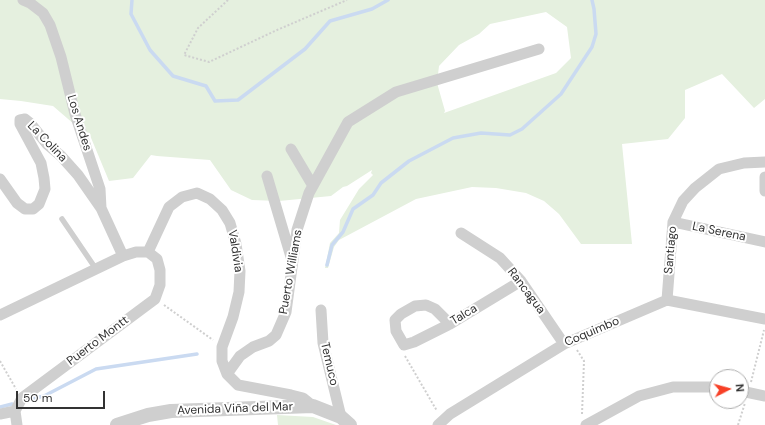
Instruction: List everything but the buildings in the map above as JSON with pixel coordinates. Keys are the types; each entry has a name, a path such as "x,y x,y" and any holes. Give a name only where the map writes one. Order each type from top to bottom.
{"street":[{"name":"Los Andes","path":"23,0 30,3 43,13 50,25 61,57 74,114 97,178 100,189 101,208 123,256"},
{"name":"Puerto Williams","path":"227,374 240,356 253,347 269,341 276,335 286,312 297,230 309,193 348,122 396,92 539,49"},
{"name":"La Colina","path":"0,179 17,203 24,209 33,209 39,204 44,189 44,178 40,163 20,124 20,120 24,119 30,123 78,175 101,208"},
{"path":"291,149 313,186"},
{"name":"Santiago","path":"667,300 673,222 683,201 695,188 719,169 744,162 765,162"},
{"path":"267,176 293,264"},
{"path":"765,177 765,191"},
{"name":"Valdivia","path":"148,252 169,207 182,197 197,193 210,199 222,210 230,223 236,244 240,271 239,292 233,317 222,347 222,361 227,374"},
{"name":"La Serena","path":"673,222 765,242"},
{"name":"Rancagua","path":"461,233 500,258 521,281 568,342"},
{"path":"0,315 123,256 136,252 148,252 157,259 160,270 160,285 155,299"},
{"name":"Talca","path":"404,345 414,342 450,324 521,281"},
{"name":"Puerto Montt","path":"15,411 22,398 155,299"},
{"path":"667,300 765,319"},
{"name":"Coquimbo","path":"440,423 450,414 568,342 667,300"},
{"path":"404,345 396,331 395,320 401,314 415,306 426,304 435,309 450,324"},
{"name":"Temuco","path":"321,310 323,343 346,421"},
{"path":"227,374 238,385 303,398 313,406"},
{"path":"584,422 639,396 673,387 709,387"},
{"path":"749,393 765,396"},
{"name":"Avenida Viña del Mar","path":"117,425 148,415 171,411 313,406 346,421"},
{"path":"0,414 15,411 17,425"}],"lane":[{"path":"62,219 96,269"}],"path":[{"path":"228,0 198,28 184,55 209,62 277,30 347,0"},
{"path":"155,299 222,347"},
{"path":"749,378 765,323"},
{"path":"568,342 584,361 584,422"},
{"path":"404,345 402,351 440,423"},
{"path":"0,361 22,398"},
{"path":"738,425 741,409"}],"green space":[{"path":"0,0 765,0 765,99 754,108 722,74 685,90 685,118 668,139 622,144 632,244 581,244 559,214 544,201 526,193 496,188 472,187 416,199 339,240 334,247 328,268 325,268 330,243 339,233 340,220 359,189 373,175 371,173 372,170 331,196 279,201 252,200 231,190 210,160 151,155 133,178 109,181 89,133 82,131 53,106 0,99","holes":["546,12 567,27 571,58 556,73 444,113 445,111 437,83 439,66 459,45 479,34 490,24"]},
{"path":"277,415 313,417 336,425 278,425"}],"waterway":[{"path":"132,0 131,14 150,50 173,76 206,86 215,101 238,100 305,49 330,21 372,9 388,0"},
{"path":"327,265 332,245 343,232 353,209 373,195 381,183 409,161 453,138 481,133 510,135 522,129 561,94 592,47 596,34 592,0"},
{"path":"27,400 44,396 96,369 197,354"},
{"path":"0,407 12,404"}]}
